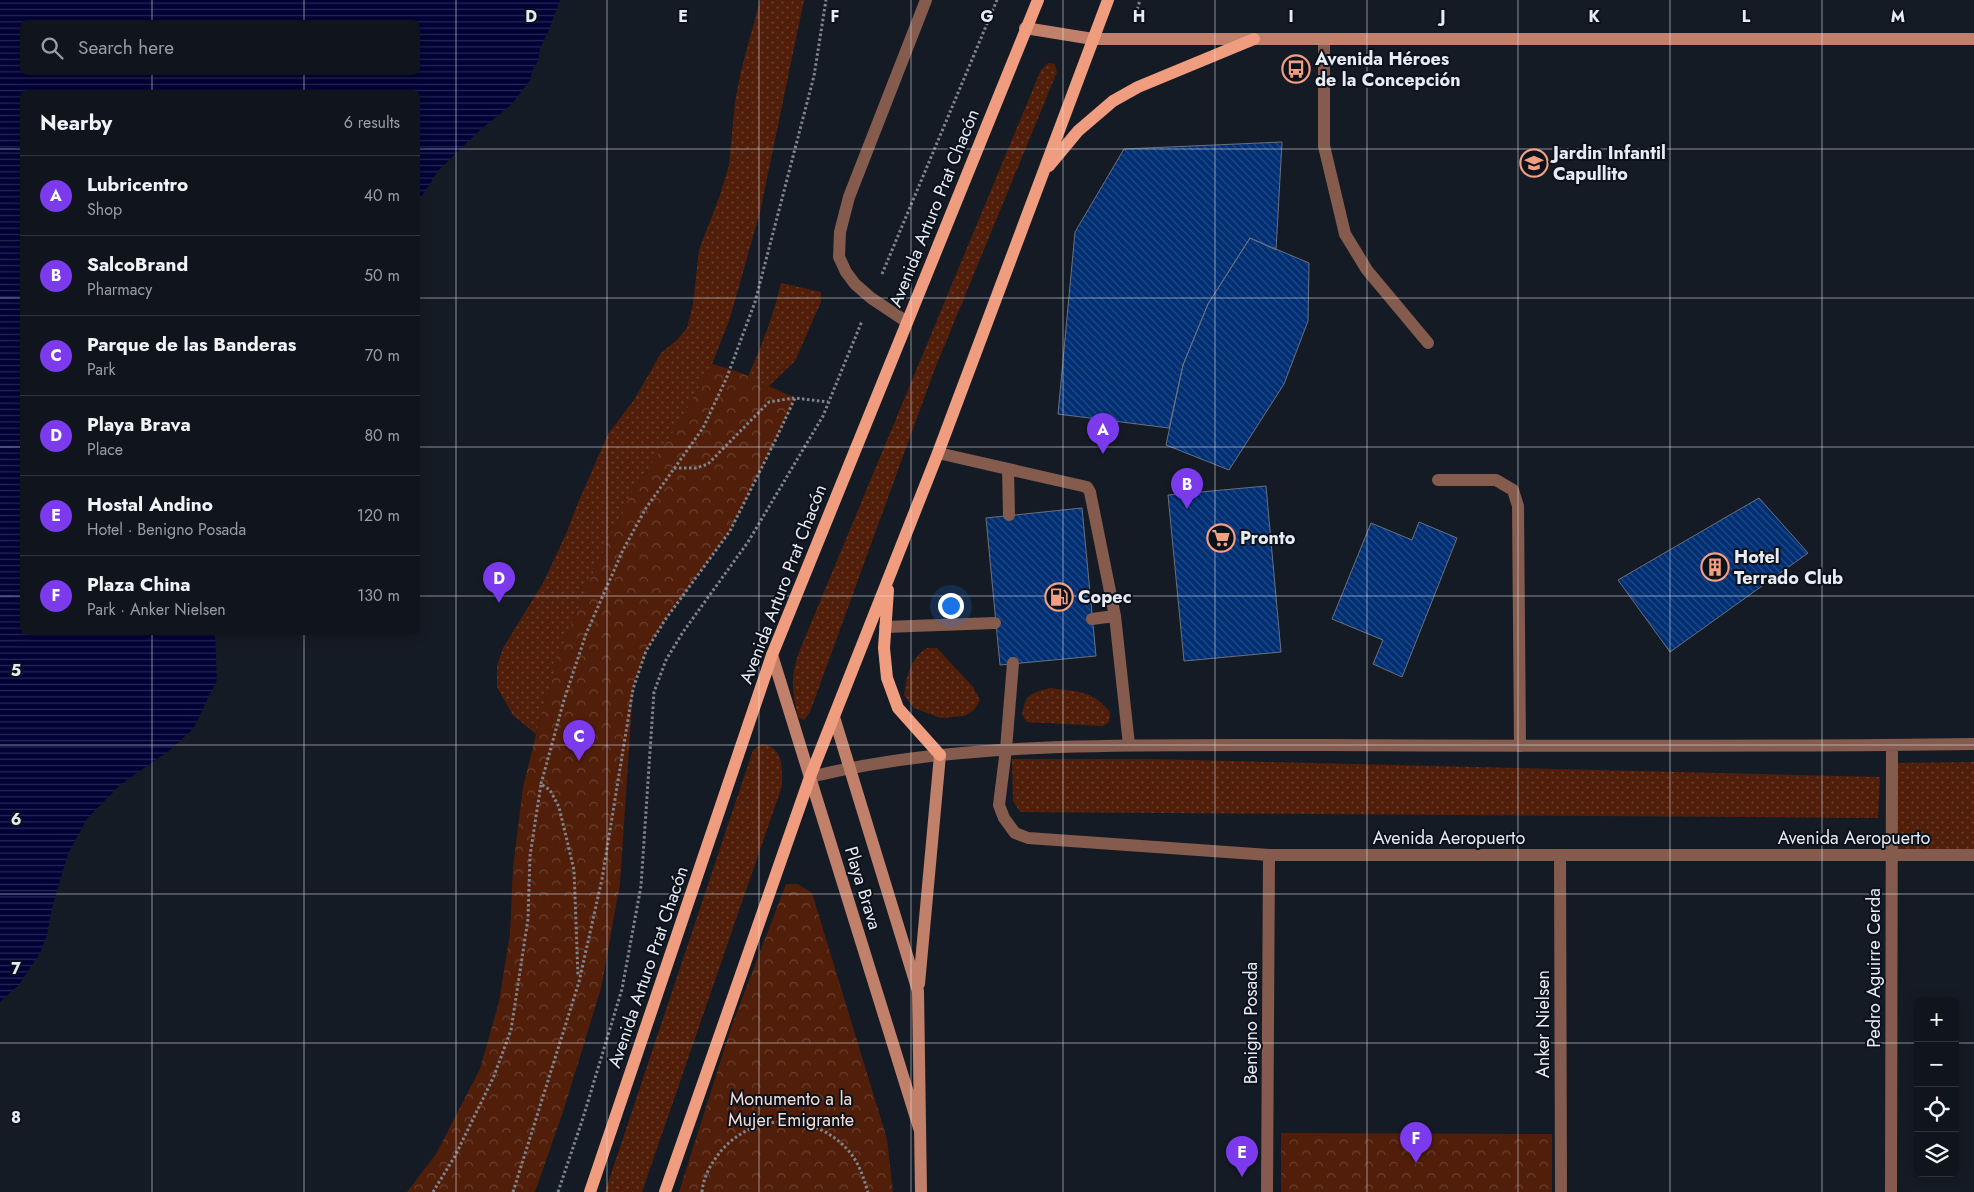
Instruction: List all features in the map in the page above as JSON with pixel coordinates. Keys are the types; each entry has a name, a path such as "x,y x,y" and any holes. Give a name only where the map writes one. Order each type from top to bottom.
{"main road":[{"name":"Avenida Arturo Prat Chacón","path":"590,1192 772,655 1025,28 1038,0"},
{"path":"665,1192 810,777 938,453 1108,0"},
{"path":"1043,174 1078,131 1113,101 1138,87 1254,39"},
{"path":"890,576 884,648 887,678 898,708 940,755"}],"street":[{"path":"907,322 871,298 855,284 846,272 840,257 840,232 849,197 926,0"},
{"path":"1025,28 1093,39 1974,40"},
{"path":"1324,39 1324,146 1345,234 1367,270 1428,344"},
{"path":"938,453 1087,487 1090,492 1115,616 1129,745"},
{"path":"1008,468 1009,515"},
{"path":"1438,480 1496,480 1512,490 1518,506 1520,746"},
{"path":"1092,619 1115,616"},
{"path":"886,627 995,623"},
{"name":"Playa Brava","path":"772,655 920,1131"},
{"path":"1006,749 1013,663"},
{"name":"Playa Brava","path":"834,717 918,991 921,1192"},
{"path":"810,777 849,767 940,755 1006,749 1129,745 1974,744"},
{"name":"Pedro Aguirre Cerda","path":"1891,1192 1892,745"},
{"name":"Avenida Aeropuerto","path":"1006,749 998,805 1015,834 1028,838 1269,855 1974,855"},
{"path":"918,991 940,755"},
{"name":"Benigno Posada","path":"1267,1192 1269,855"},
{"name":"Anker Nielsen","path":"1560,855 1561,1192"}],"path":[{"path":"432,1192 456,1156 494,1076 511,1030 528,918 530,856 541,784 564,700 586,634 623,550 646,508 703,428 727,378 755,302 814,76 826,0"},
{"path":"558,1192 583,1118 622,989 641,886 654,692 666,660 683,632 748,542 823,416 997,0"},
{"path":"674,468 696,468 708,464 769,402 795,398 828,402"},
{"path":"513,1192 579,982 602,878 634,688 646,651 665,620 730,531 795,398"},
{"path":"541,784 550,790 559,807 574,870 579,982"},
{"path":"702,1192 713,1161 729,1141 752,1127 777,1121 802,1122 826,1132 847,1148 861,1170 868,1192"}],"green space":[{"path":"760,0 804,0 760,212 730,318 712,364 678,425 631,494 593,573 564,643 536,734 513,715 497,687 497,666 503,648 543,583 608,434 634,400 661,353 677,340 687,328 693,304 699,250 719,198 729,165 735,101"},
{"path":"1048,63 1055,64 1057,72 934,371 810,712 804,720 798,717 793,691 794,670 799,652 1041,70"},
{"path":"781,283 821,292 821,302 795,361 722,431 748,377 763,340"},
{"path":"712,364 739,372 795,398 730,531 665,620 646,651 633,688 620,884 601,988 564,1109 535,1192 407,1192 436,1154 480,1069 499,1002 510,934 513,868 523,787 543,707 564,643 593,573 631,494 678,425"},
{"path":"927,648 937,648 973,687 980,700 974,710 964,716 941,718 914,708 904,695 910,668 921,652"},
{"path":"1050,688 1076,691 1090,695 1110,712 1109,722 1103,726 1027,722 1022,714 1025,702 1030,695"},
{"path":"762,744 774,749 778,754 782,786 642,1192 605,1192 753,750"},
{"path":"1012,759 1149,759 1880,777 1878,818 1020,812 1013,801"},
{"path":"1974,762 1974,851 1892,855 1894,763"},
{"name":"Monumento a la Mujer Emigrante","path":"786,884 798,884 812,893 887,1139 893,1192 679,1192 732,1025"},
{"path":"1281,1133 1552,1134 1552,1192 1281,1192"}],"shaded area":[{"path":"0,0 560,0 540,48 538,61 533,69 530,80 513,103 479,131 438,171 420,199 420,90 20,90 20,635 215,635 217,680 193,729 170,750 120,785 87,819 68,854 52,908 47,935 40,953 19,985 0,1002"}],"building":[{"path":"1282,142 1276,250 1250,238 1208,304 1183,365 1169,428 1058,414 1075,232 1124,149"},
{"path":"1250,238 1309,263 1308,321 1284,384 1229,470 1166,445 1183,365 1208,304"},
{"name":"Pronto","path":"1266,486 1281,652 1184,661 1168,495"},
{"name":"Hotel Terrado Club","path":"1759,498 1808,553 1670,652 1618,580"},
{"path":"1082,508 1096,656 1000,665 986,518"},
{"path":"1419,522 1457,538 1402,677 1373,664 1383,640 1332,619 1371,523 1412,540"}],"place":[{"name":"Avenida Héroes de la Concepción","path":"1296,69"},
{"name":"Jardin Infantil Capullito","path":"1534,163"},
{"name":"Lubricentro","path":"1103,454"},
{"name":"SalcoBrand","path":"1187,509"},
{"name":"Pronto","path":"1221,538"},
{"name":"Hotel Terrado Club","path":"1715,567"},
{"name":"Copec","path":"1059,597"},
{"name":"Playa Brava","path":"499,603"},
{"name":"Parque de las Banderas","path":"579,761"},
{"name":"Plaza China","path":"1416,1163"},
{"name":"Hostal Andino","path":"1242,1177"}]}
